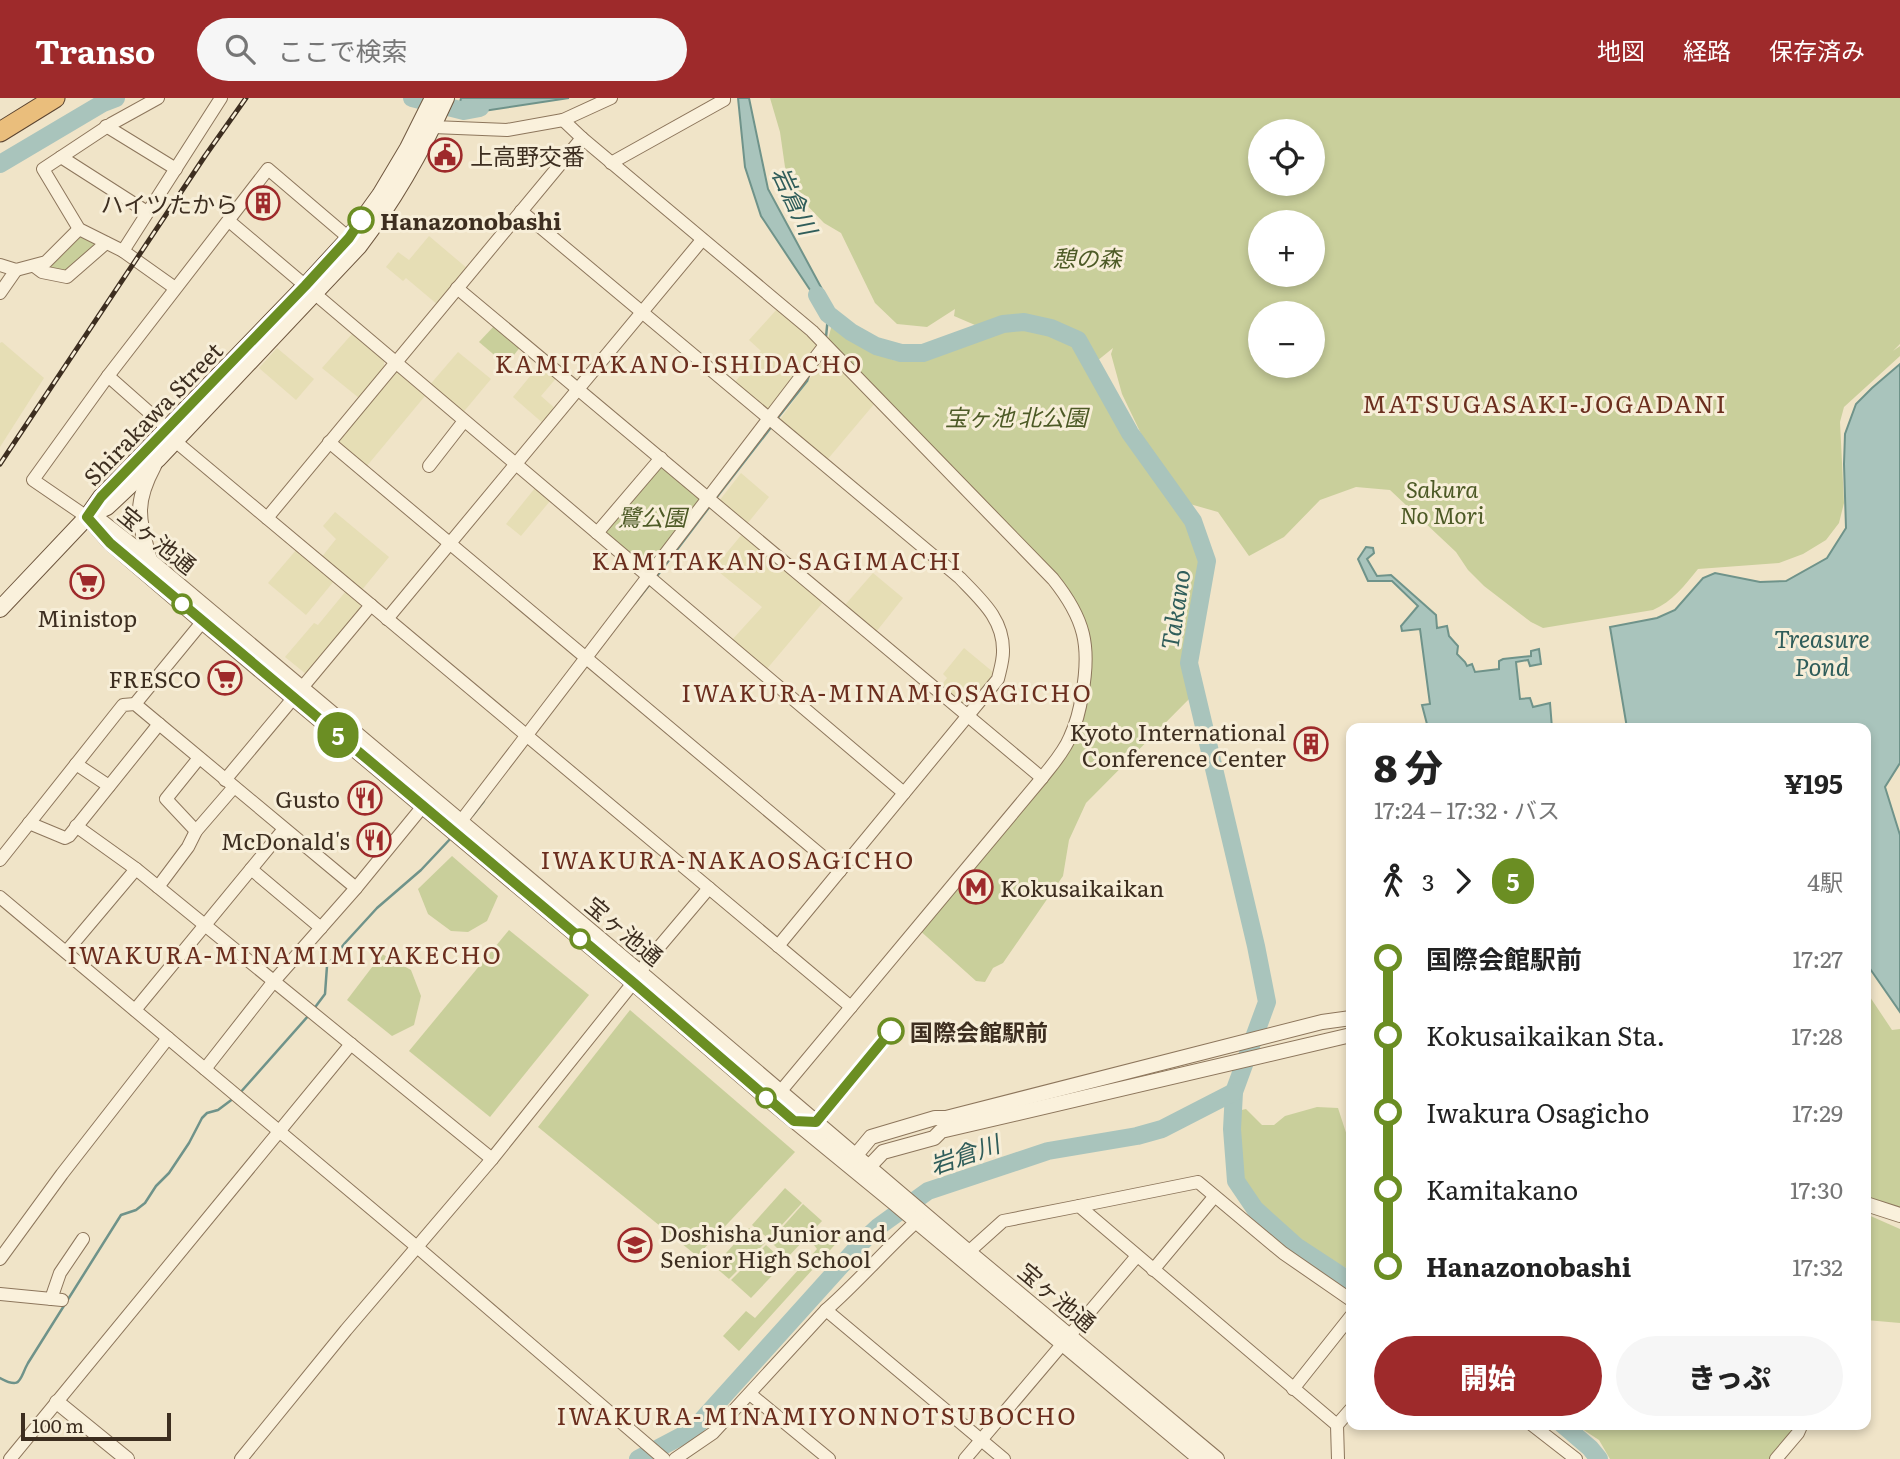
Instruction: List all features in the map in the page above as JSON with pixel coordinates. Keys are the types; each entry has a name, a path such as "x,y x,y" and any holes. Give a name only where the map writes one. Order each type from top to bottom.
{"highway":[{"path":"0,132 55,98"}],"main road":[{"name":"Shirakawa Street","path":"432,120 433,98"},
{"name":"Shirakawa Street","path":"87,517 101,497 172,435 354,242 408,176 432,120 446,98"},
{"name":"Shirakawa Street","path":"87,517 107,507 158,459 172,435"},
{"path":"0,609 87,517"}],"street":[{"path":"158,98 106,126 43,169 79,229 123,251 175,288"},
{"path":"123,251 221,98"},
{"path":"432,120 507,130 563,120 611,98"},
{"path":"611,163 724,98"},
{"path":"563,120 812,331 1053,579 1077,614 1083,632 1086,671 1080,709 1070,739 1042,778 776,1097"},
{"path":"106,126 176,169"},
{"path":"267,518 582,138"},
{"path":"61,157 147,212"},
{"path":"87,517 33,480 108,376 268,169 354,242"},
{"path":"521,211 960,578 989,608 1001,630 1003,653 998,679 778,946"},
{"path":"229,221 904,793"},
{"path":"0,265 16,270 46,262 79,229"},
{"path":"387,619 702,240"},
{"path":"34,266 43,272 66,277 106,243"},
{"path":"0,293 16,270"},
{"path":"457,288 1042,778"},
{"path":"457,827 825,345"},
{"path":"108,376 267,518 851,1007"},
{"path":"429,466 464,421"},
{"path":"330,442 840,871"},
{"path":"597,533 661,458"},
{"path":"150,560 139,520 140,500 145,483 158,459"},
{"name":"宝ヶ池通","path":"87,517 101,521 150,560 206,617"},
{"name":"宝ヶ池通","path":"87,517 110,543 298,692 898,1198 1200,1459"},
{"path":"158,887 230,783 298,692 371,605"},
{"path":"135,704 206,617"},
{"path":"0,860 123,705 135,704 356,888"},
{"path":"29,823 65,838 69,836 159,724"},
{"path":"196,831 166,799 199,758"},
{"path":"76,764 108,786"},
{"path":"205,1069 274,981 356,888 427,801"},
{"path":"76,826 136,869 492,1159"},
{"path":"135,1010 284,829"},
{"path":"66,952 136,869"},
{"path":"251,869 321,928"},
{"path":"241,1459 346,1330 492,1159 709,888"},
{"path":"0,897 280,1131 664,1459"},
{"path":"851,1160 871,1137 935,1118 946,1118 1322,1022 1346,1019"},
{"path":"865,1171 883,1152 934,1138 941,1131 1346,1036"},
{"path":"0,1259 168,1038"},
{"path":"10,1459 351,1044"},
{"path":"965,1255 1003,1221 1198,1182 1283,1253 1346,1297"},
{"path":"1153,1270 1214,1197"},
{"path":"1871,1205 1900,1215"},
{"path":"1079,1206 1338,1425"},
{"path":"675,1459 712,1433 917,1217"},
{"path":"0,1294 56,1300 60,1273 83,1239"},
{"path":"965,1459 1137,1256"},
{"path":"826,1310 1004,1459"},
{"path":"1293,1389 1346,1323"},
{"name":"宝ヶ池通","path":"1066,1341 1217,1459"},
{"path":"750,1394 829,1459"},
{"path":"57,1402 123,1458"},
{"path":"1338,1459 1338,1425 1346,1415"},
{"path":"1539,1430 1576,1459"},
{"path":"1776,1459 1799,1430"}],"shaded area":[{"path":"429,236 468,269 438,305 406,278 403,281 386,267 398,252 409,260"},
{"path":"778,308 815,340 816,349 771,409 764,409 734,383 761,351 749,340"},
{"path":"352,334 384,361 384,369 359,398 322,368"},
{"path":"0,343 44,378 0,447"},
{"path":"277,348 314,379 296,400 259,368"},
{"path":"458,352 491,379 461,415 428,387"},
{"path":"826,356 875,403 827,460 779,421"},
{"path":"541,363 558,376 541,396 558,411 545,425 513,397"},
{"path":"397,372 425,396 366,467 338,444 337,437 391,373"},
{"path":"741,473 769,497 747,524 719,501"},
{"path":"535,488 550,501 521,536 506,524"},
{"path":"335,512 389,557 361,591 321,558 336,539 323,526"},
{"path":"743,533 825,600 766,670 731,641 762,607 714,568"},
{"path":"297,549 334,581 306,615 268,583"},
{"path":"873,573 903,598 876,632 845,605"},
{"path":"346,591 360,602 361,610 306,674 285,657 314,623 318,625"},
{"path":"964,648 993,672 990,682 972,704 964,705 941,686 947,678 943,674"}],"green space":[{"path":"770,98 1900,98 1900,344 1893,351 1900,346 1900,356 1844,407 1840,422 1844,503 1839,523 1826,540 1803,554 1779,563 1698,569 1672,598 1653,610 1543,628 1484,586 1468,570 1456,552 1390,490 1356,487 1320,500 1284,537 1249,556 1218,512 1190,504 1156,465 1122,394 1111,354 1113,348 1097,361 1071,328 1033,317 1015,317 975,325 954,316 955,309 927,327 897,324 875,303 841,233 824,223 800,198 785,167 780,132"},
{"path":"83,237 95,244 95,247 70,271 49,270 48,267 78,238"},
{"name":"宝ヶ池 北公園","path":"833,321 847,337 893,360 909,362 934,356 962,340 1009,325 1033,327 1076,341 1140,459 1150,464 1187,518 1201,552 1188,661 1194,694 1086,803 1069,840 1063,876 1003,963 993,968 985,982 976,981 917,928 1060,754 1086,671 1077,614 828,339"},
{"path":"495,325 521,346 506,365 479,342"},
{"name":"鷺公園","path":"658,465 665,465 699,495 700,503 647,567 642,567 604,535 604,529"},
{"path":"452,856 498,896 487,921 468,932 451,931 428,914 418,889"},
{"path":"509,930 589,995 490,1117 409,1051"},
{"path":"382,954 411,970 421,996 414,1025 392,1036 347,1000"},
{"path":"1871,998 1892,1030 1900,1029 1900,1208 1871,1198"},
{"path":"630,1010 795,1152 697,1256 538,1127"},
{"path":"1317,1107 1338,1108 1346,1133 1346,1268 1304,1246 1275,1225 1246,1187 1238,1139 1237,1111 1246,1109 1262,1125 1274,1125 1285,1116"},
{"path":"785,1188 802,1203 769,1239 752,1225"},
{"path":"803,1204 822,1221 787,1258 770,1241"},
{"path":"1871,1216 1900,1229 1900,1323 1871,1320"},
{"path":"749,1228 765,1243 729,1279 714,1266"},
{"path":"830,1228 841,1238 739,1351 723,1336 746,1311 755,1318 817,1249 814,1245"},
{"path":"766,1245 785,1262 751,1298 731,1280"},
{"path":"1584,1430 1802,1430 1783,1459 1610,1459 1599,1440"}],"water":[{"path":"461,98 569,98 457,115"},
{"path":"738,98 749,98 768,189 829,302 830,320 761,216 745,167"},
{"name":"Treasure Pond","path":"1900,364 1900,763 1885,787 1900,835 1900,1012 1871,970 1871,723 1626,723 1610,627 1657,618 1675,610 1703,578 1715,573 1760,582 1786,581 1827,558 1846,528 1845,434 1856,404"},
{"path":"1366,547 1373,548 1374,553 1367,559 1377,576 1391,575 1436,615 1437,628 1447,626 1449,636 1458,646 1457,654 1467,666 1472,664 1475,672 1499,669 1499,661 1503,659 1531,656 1531,651 1539,649 1541,664 1530,666 1528,660 1516,662 1520,699 1530,698 1533,707 1550,703 1552,723 1427,723 1422,705 1430,704 1420,629 1402,631 1401,626 1418,606 1392,581 1368,581 1358,559"}],"waterway":[{"path":"0,164 116,98"},
{"path":"412,98 464,111 480,108"},
{"name":"Takano","path":"817,295 828,314 851,332 876,346 901,353 923,353 1003,324 1024,322 1051,328 1078,340 1130,433 1193,521 1207,561 1189,663 1267,1002 1234,1092 1232,1129 1236,1181 1255,1209 1296,1246 1346,1279"},
{"path":"826,337 828,316"},
{"path":"776,420 809,375"},
{"path":"716,498 772,426"},
{"path":"657,576 710,506"},
{"path":"635,603 650,584"},
{"path":"473,815 484,801"},
{"path":"313,1010 325,994 327,966 345,943 377,908 421,870 452,837"},
{"path":"239,1094 309,1015"},
{"name":"岩倉川","path":"638,1459 693,1430 865,1239 928,1191 1048,1151 1137,1136 1162,1129 1234,1092"},
{"path":"0,1378 12,1383 19,1381 121,1215 136,1210 145,1203 169,1173 202,1118 234,1098"},
{"path":"1569,1430 1599,1459"}],"railway":[{"path":"0,464 246,98"}],"bus line":[{"name":"5","path":"361,220 349,238 305,286 101,497 87,517 110,543 202,622 634,983 794,1121 816,1122 891,1031"}],"place":[{"name":"上高野交番","path":"445,155"},
{"name":"ハイツたから","path":"263,203"},
{"name":"Hanazonobashi","path":"361,220"},
{"name":"Ministop","path":"87,582"},
{"name":"FRESCO","path":"225,678"},
{"name":"Kyoto International Conference Center","path":"1311,744"},
{"name":"Gusto","path":"365,798"},
{"name":"McDonald's","path":"374,840"},
{"name":"Kokusaikaikan","path":"976,887"},
{"name":"国際会館駅前","path":"891,1031"},
{"name":"Doshisha Junior and Senior High School","path":"635,1245"}],"district":[{"name":"KAMITAKANO-ISHIDACHO","path":"679,362"},
{"name":"MATSUGASAKI-JOGADANI","path":"1545,402"},
{"name":"KAMITAKANO-SAGIMACHI","path":"777,559"},
{"name":"IWAKURA-MINAMIOSAGICHO","path":"887,691"},
{"name":"IWAKURA-NAKAOSAGICHO","path":"728,858"},
{"name":"IWAKURA-MINAMIMIYAKECHO","path":"285,953"},
{"name":"IWAKURA-MINAMIYONNOTSUBOCHO","path":"817,1414"}],"park label":[{"name":"憩の森","path":"1087,257"},
{"name":"Sakura No Mori","path":"1442,501"}]}
